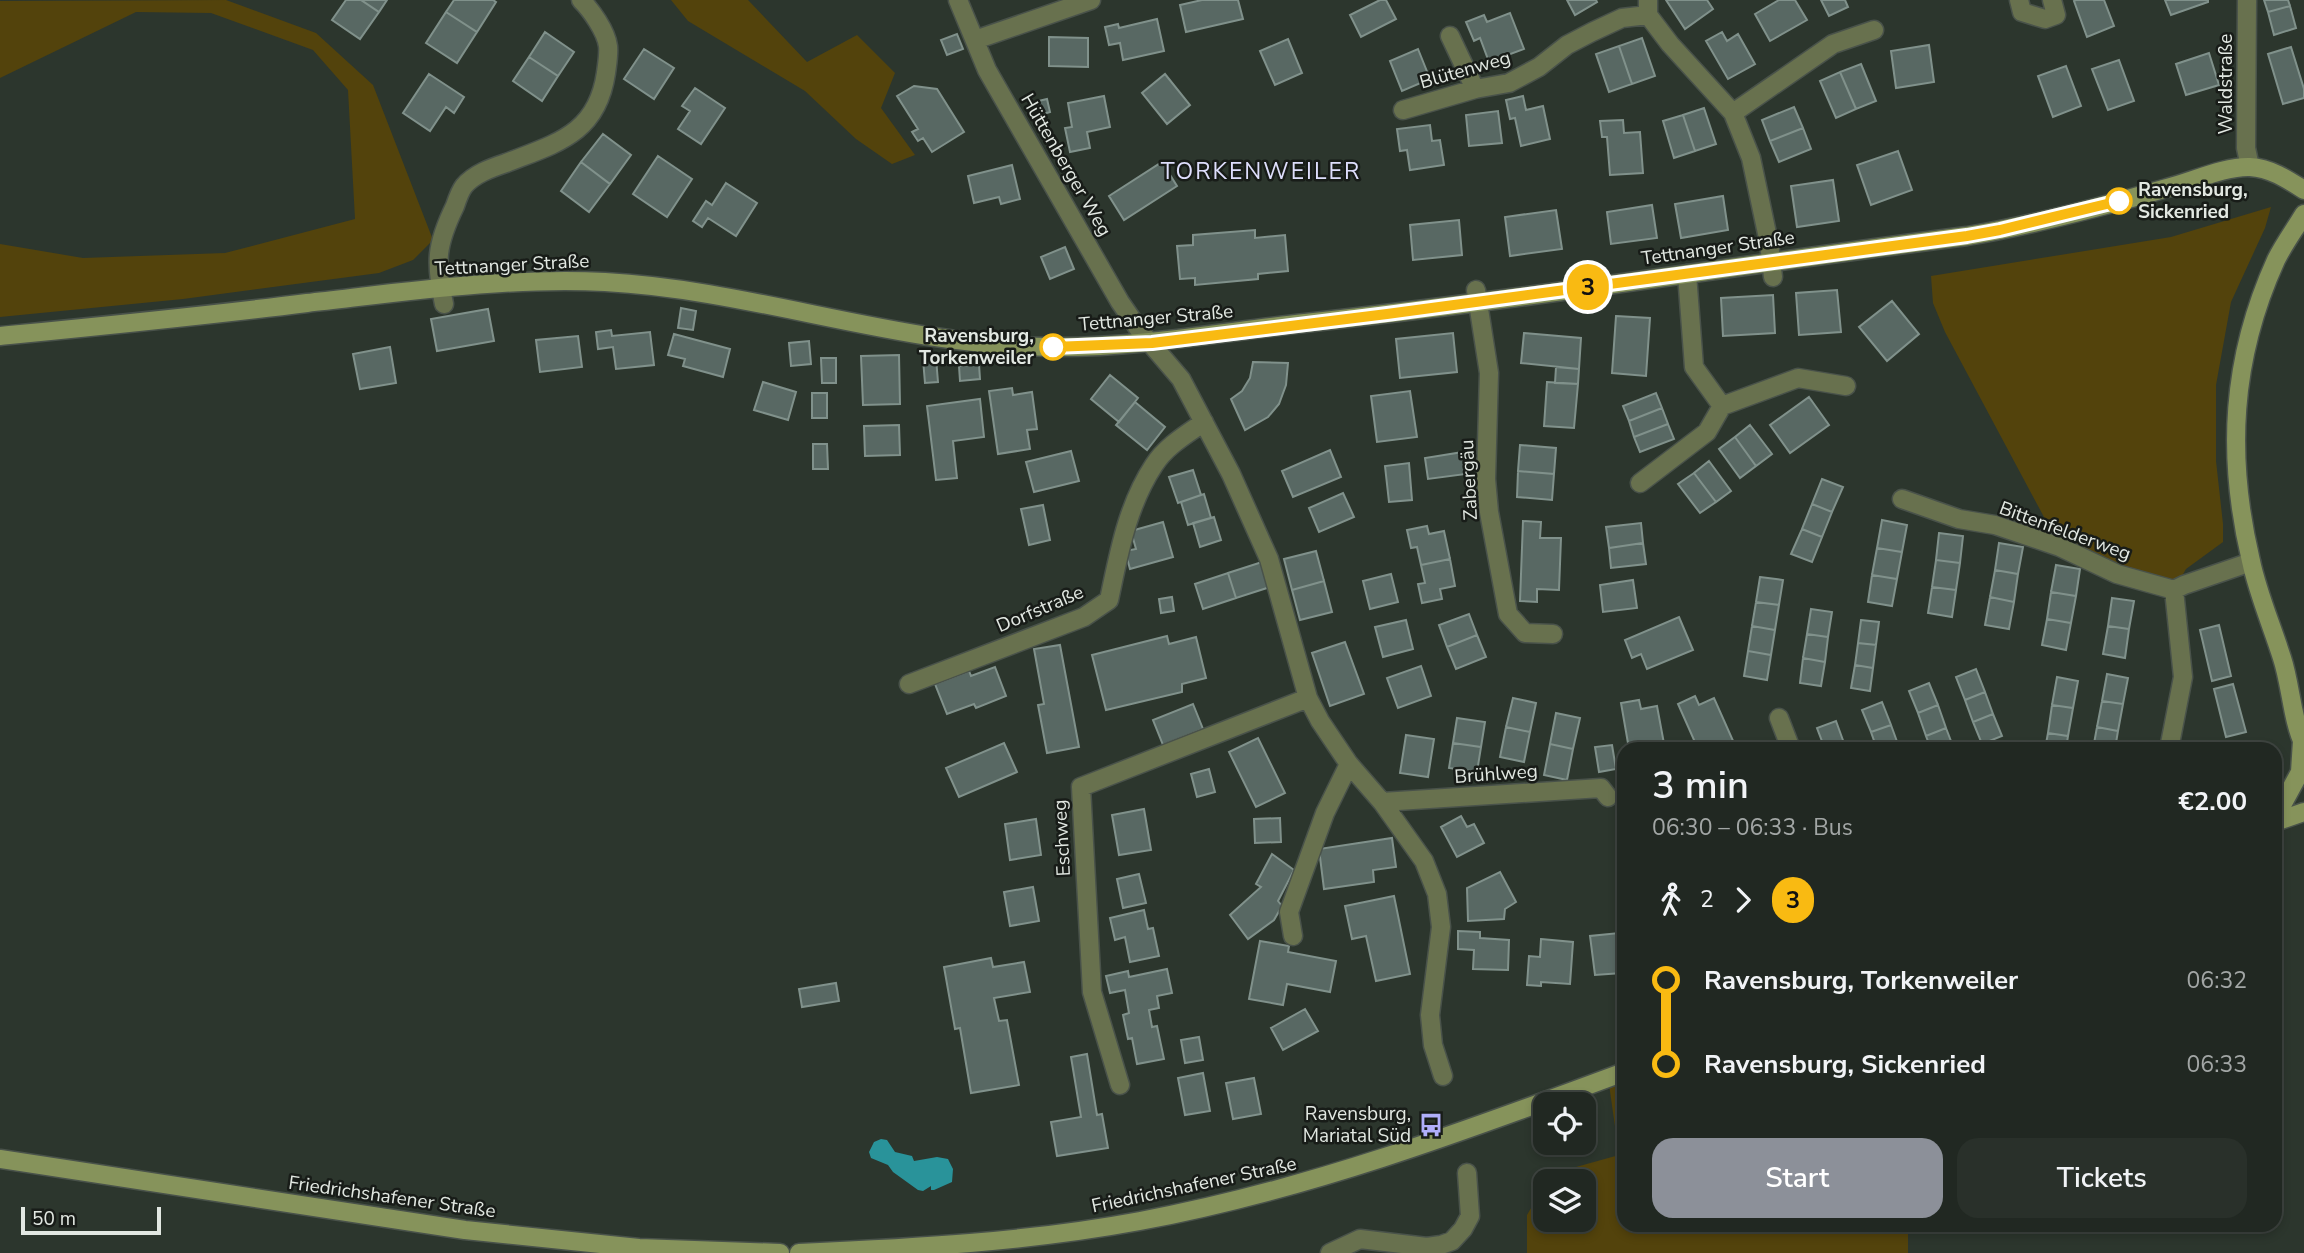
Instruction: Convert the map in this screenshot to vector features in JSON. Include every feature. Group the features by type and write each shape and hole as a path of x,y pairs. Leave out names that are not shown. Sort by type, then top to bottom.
{"street":[{"path":"442,296 438,252 446,225 464,187 485,170 556,144 583,126 599,103 606,73 608,45 592,12 581,0"},
{"name":"Hüttenberger Weg","path":"958,0 987,70 1113,290 1140,331 1152,343"},
{"path":"975,40 1091,0"},
{"path":"2019,0 2022,12 2045,19 2056,15 2052,0"},
{"name":"Waldstraße","path":"2247,0 2246,148 2250,167"},
{"name":"Blütenweg","path":"1404,110 1475,89 1509,83 1539,67 1567,45 1648,8 1670,44 1733,113 1751,158 1772,269"},
{"path":"1733,113 1833,44 1874,30"},
{"path":"1450,36 1475,89"},
{"name":"Tettnanger Straße","path":"0,336 442,296 552,281 674,288 837,320 994,344 1053,347 1152,343 1477,296 1687,274 1772,269 2000,230 2165,189 2227,170 2250,167 2278,173 2304,190"},
{"path":"2282,807 2300,772 2303,743 2285,668 2251,562 2238,485 2235,422 2242,360 2255,312 2273,268 2304,214"},
{"path":"1687,274 1693,367 1722,406"},
{"name":"Zabergäu","path":"1477,296 1489,373 1486,479 1507,614 1525,634 1553,634"},
{"path":"1152,343 1181,379 1231,474 1269,559 1308,698 1349,764 1382,802 1424,861 1437,894 1441,927 1430,1015 1433,1045 1443,1076"},
{"path":"1640,483 1707,432 1722,406 1798,378 1846,386"},
{"name":"Dorfstraße","path":"909,684 1084,617 1109,600 1128,515 1149,474 1155,463 1174,444 1204,422"},
{"name":"Bittenfelderweg","path":"1902,499 1959,519 1995,525 2060,547 2117,574 2174,590"},
{"path":"2170,742 2183,677 2174,590 2251,562"},
{"path":"2285,668 2304,683"},
{"name":"Eschweg","path":"1119,1086 1093,992 1081,787 1308,698"},
{"path":"1779,718 1788,742"},
{"path":"1293,936 1289,912 1325,813 1349,764"},
{"name":"Brühlweg","path":"1382,802 1601,788 1608,797"},
{"path":"2282,818 2304,812"},
{"name":"Friedrichshafener Straße","path":"799,1253 965,1245 1044,1236 1177,1214 1369,1164 1617,1075"},
{"name":"Friedrichshafener Straße","path":"5,1162 465,1230 639,1248 780,1253"},
{"path":"1330,1253 1360,1240 1427,1247 1452,1241 1470,1216 1467,1174"}],"shaded area":[{"path":"226,0 316,33 373,85 433,240 413,260 379,273 183,299 0,317 0,244 83,258 225,253 355,219 348,90 313,50 211,13 136,12 0,78 0,1"},
{"path":"671,0 748,0 807,62 857,35 895,73 881,108 915,155 892,164 856,139 805,91 688,21"},
{"path":"2271,207 2265,228 2231,302 2216,385 2216,461 2223,542 2186,569 2174,590 2060,547 1945,332 1933,303 1931,276 2171,237"},
{"path":"1617,1074 1617,1141 1608,1077"},
{"path":"1617,1156 1617,1232 1908,1232 1908,1253 1527,1253 1527,1215 1533,1205 1533,1232 1596,1232 1596,1169 1569,1169"}],"water":[{"path":"887,1140 895,1152 912,1156 914,1161 937,1157 948,1159 953,1169 952,1182 934,1190 931,1190 931,1186 923,1191 918,1190 893,1172 888,1165 871,1158 869,1152 874,1142"}],"building":[{"path":"346,0 361,0 379,12 360,39 332,20"},
{"path":"361,0 387,0 379,12"},
{"path":"454,0 496,2 477,32 446,12"},
{"path":"1202,0 1238,0 1243,19 1186,32 1180,5"},
{"path":"1380,0 1386,0 1396,19 1361,37 1350,15"},
{"path":"1567,0 1596,0 1597,2 1575,15"},
{"path":"1666,0 1707,0 1713,9 1685,29"},
{"path":"1779,0 1795,0 1807,20 1770,41 1755,14"},
{"path":"1821,0 1845,0 1848,7 1829,16"},
{"path":"2104,0 2114,26 2087,37 2074,1"},
{"path":"2165,0 2208,0 2208,2 2171,15"},
{"path":"2264,0 2288,0 2290,6 2268,12"},
{"path":"2290,6 2296,28 2274,35 2268,12"},
{"path":"446,12 477,32 457,63 426,43"},
{"path":"1510,13 1524,49 1489,62 1480,38 1474,41 1466,22 1484,15 1487,22"},
{"path":"1157,19 1164,51 1123,60 1120,43 1109,45 1105,27 1118,24 1119,28"},
{"path":"545,32 574,52 558,76 529,57"},
{"path":"1722,32 1727,41 1738,34 1755,64 1728,79 1706,41"},
{"path":"957,34 963,49 947,55 941,40"},
{"path":"1049,37 1088,38 1088,67 1049,66"},
{"path":"1642,38 1655,76 1632,84 1619,46"},
{"path":"1288,39 1302,73 1275,85 1260,51"},
{"path":"1929,45 1934,82 1896,88 1891,51"},
{"path":"1619,46 1632,84 1609,92 1596,54"},
{"path":"2291,47 2304,89 2304,98 2283,104 2268,54"},
{"path":"644,49 674,68 654,99 624,79"},
{"path":"1418,49 1430,79 1402,91 1390,61"},
{"path":"2209,53 2219,85 2186,95 2176,64"},
{"path":"529,57 558,76 542,101 513,81"},
{"path":"2119,60 2134,101 2108,110 2092,69"},
{"path":"1861,64 1876,101 1856,109 1840,72"},
{"path":"2066,66 2081,106 2053,117 2038,76"},
{"path":"1840,72 1856,109 1836,118 1820,81"},
{"path":"429,74 464,97 454,113 446,107 430,131 403,113"},
{"path":"1165,74 1190,105 1167,124 1142,93"},
{"path":"914,86 937,89 964,132 932,152 923,138 918,141 912,132 918,129 897,96"},
{"path":"695,88 725,108 701,144 678,129 690,111 682,106"},
{"path":"1104,96 1110,127 1087,132 1090,148 1070,152 1065,128 1072,127 1068,103"},
{"path":"1523,96 1526,110 1543,106 1550,139 1521,146 1515,118 1510,119 1506,100"},
{"path":"1047,99 1050,112 1033,117 1030,103"},
{"path":"1794,107 1803,128 1770,141 1762,120"},
{"path":"1704,108 1716,144 1695,151 1683,115"},
{"path":"1498,111 1502,143 1469,146 1466,115"},
{"path":"1683,115 1695,151 1674,158 1663,121"},
{"path":"1623,120 1624,133 1640,132 1643,173 1610,175 1607,137 1602,137 1600,121"},
{"path":"1430,125 1432,141 1440,140 1444,165 1410,170 1407,150 1400,151 1397,129"},
{"path":"1803,128 1811,149 1779,162 1770,141"},
{"path":"603,134 631,155 610,184 581,162"},
{"path":"1898,151 1912,190 1871,205 1857,165"},
{"path":"658,156 692,179 667,217 633,194"},
{"path":"581,162 610,184 589,212 561,191"},
{"path":"1162,162 1177,186 1124,220 1109,196"},
{"path":"1012,165 1020,199 1001,204 999,197 974,203 968,176"},
{"path":"1833,180 1839,221 1797,227 1791,186"},
{"path":"726,183 757,203 736,236 708,218 702,227 693,221 706,201 712,205"},
{"path":"1723,196 1728,230 1681,238 1675,204"},
{"path":"1652,205 1657,238 1611,244 1607,212"},
{"path":"1556,210 1562,249 1510,256 1505,217"},
{"path":"1459,220 1462,255 1413,260 1410,225"},
{"path":"1255,230 1255,238 1285,235 1288,271 1258,274 1258,279 1195,285 1195,278 1180,279 1177,246 1193,245 1193,235"},
{"path":"1065,247 1074,269 1050,279 1041,257"},
{"path":"1837,290 1841,332 1799,335 1796,293"},
{"path":"1773,295 1775,333 1723,336 1721,298"},
{"path":"1892,301 1919,334 1887,361 1859,327"},
{"path":"681,308 696,311 693,330 678,328"},
{"path":"488,309 494,341 437,351 431,319"},
{"path":"1616,316 1650,318 1646,376 1612,373"},
{"path":"611,330 612,336 650,332 654,365 616,369 613,347 598,349 596,332"},
{"path":"1453,333 1457,372 1400,378 1396,339"},
{"path":"1524,333 1581,338 1579,369 1521,363"},
{"path":"674,334 730,349 723,377 683,366 685,359 668,355"},
{"path":"578,336 582,367 540,372 536,340"},
{"path":"809,341 811,364 791,366 789,343"},
{"path":"390,347 396,383 360,389 353,354"},
{"path":"899,355 900,404 863,405 861,356"},
{"path":"821,358 836,358 836,383 822,383"},
{"path":"936,358 938,382 925,383 923,359"},
{"path":"1253,362 1288,363 1286,385 1279,404 1268,417 1245,430 1231,399 1242,391 1250,378"},
{"path":"979,364 980,379 960,381 959,366"},
{"path":"1556,367 1579,369 1578,384 1555,383"},
{"path":"1110,375 1138,398 1119,422 1091,399"},
{"path":"763,382 796,392 788,420 754,410"},
{"path":"1547,382 1578,384 1574,428 1544,426"},
{"path":"1012,388 1013,395 1032,392 1037,429 1027,430 1030,449 998,454 989,391"},
{"path":"1410,391 1417,437 1377,442 1371,396"},
{"path":"812,393 827,393 827,418 812,418"},
{"path":"1656,393 1662,408 1629,421 1623,406"},
{"path":"1809,397 1829,425 1790,453 1770,425"},
{"path":"980,399 984,437 953,441 957,478 936,480 927,406"},
{"path":"1135,402 1165,427 1147,450 1116,425"},
{"path":"1662,408 1668,424 1634,437 1629,421"},
{"path":"1668,424 1674,439 1640,452 1634,437"},
{"path":"899,425 900,455 865,456 864,426"},
{"path":"1750,425 1772,454 1756,466 1735,437"},
{"path":"1735,437 1756,466 1740,478 1719,449"},
{"path":"813,444 827,444 828,469 813,469"},
{"path":"1520,445 1556,448 1554,474 1518,471"},
{"path":"1330,450 1341,477 1293,497 1282,471"},
{"path":"1071,451 1079,481 1034,492 1026,462"},
{"path":"1463,452 1466,474 1428,479 1425,458"},
{"path":"1709,461 1731,491 1716,502 1694,473"},
{"path":"1409,463 1412,500 1389,502 1385,466"},
{"path":"1193,470 1201,495 1178,503 1169,477"},
{"path":"1518,471 1554,474 1552,500 1517,497"},
{"path":"1694,473 1716,502 1700,513 1678,484"},
{"path":"1822,479 1843,487 1832,512 1812,504"},
{"path":"1343,493 1354,517 1319,532 1309,508"},
{"path":"1204,494 1211,518 1188,525 1181,502"},
{"path":"1812,504 1832,512 1822,537 1802,529"},
{"path":"1043,505 1050,540 1029,545 1021,509"},
{"path":"1214,517 1221,540 1200,547 1193,523"},
{"path":"1882,520 1907,525 1902,552 1877,548"},
{"path":"1523,521 1541,522 1540,538 1561,538 1559,590 1537,589 1537,602 1520,601"},
{"path":"1163,522 1173,557 1130,569 1125,551 1136,549 1131,531"},
{"path":"1641,523 1643,543 1609,548 1606,527"},
{"path":"1427,526 1429,534 1444,531 1450,559 1421,565 1417,547 1411,548 1407,530"},
{"path":"1802,529 1822,537 1812,562 1791,554"},
{"path":"1939,533 1963,536 1960,563 1936,560"},
{"path":"1643,543 1646,564 1611,568 1609,548"},
{"path":"1999,543 2023,547 2018,574 1995,570"},
{"path":"1877,548 1902,552 1897,579 1872,575"},
{"path":"1316,551 1324,581 1292,590 1284,559"},
{"path":"1450,559 1455,586 1440,589 1442,599 1422,603 1418,584 1425,583 1421,565"},
{"path":"1936,560 1960,563 1956,590 1932,587"},
{"path":"1262,562 1270,587 1236,598 1228,573"},
{"path":"2056,565 2080,569 2076,596 2051,592"},
{"path":"1995,570 2018,574 2014,602 1990,597"},
{"path":"1228,573 1236,598 1203,609 1195,584"},
{"path":"1391,574 1398,602 1370,609 1363,581"},
{"path":"1872,575 1897,579 1892,606 1868,602"},
{"path":"1760,577 1783,580 1779,605 1756,602"},
{"path":"1633,580 1637,608 1603,612 1600,585"},
{"path":"1324,581 1332,612 1300,620 1292,590"},
{"path":"1932,587 1956,590 1952,617 1928,613"},
{"path":"2051,592 2076,596 2071,623 2047,619"},
{"path":"1172,597 1174,611 1161,613 1159,599"},
{"path":"1990,597 2014,602 2009,629 1985,625"},
{"path":"2112,598 2134,601 2129,629 2108,626"},
{"path":"1756,602 1779,605 1775,630 1752,626"},
{"path":"1811,609 1832,612 1828,637 1807,634"},
{"path":"1469,614 1477,635 1447,647 1439,625"},
{"path":"1679,617 1693,650 1647,669 1641,654 1632,658 1625,640"},
{"path":"2047,619 2071,623 2066,650 2042,645"},
{"path":"1406,620 1413,649 1383,657 1375,627"},
{"path":"1861,620 1879,622 1876,645 1858,643"},
{"path":"2219,625 2231,676 2212,681 2200,630"},
{"path":"1752,626 1775,630 1771,655 1748,651"},
{"path":"2108,626 2129,629 2125,658 2103,654"},
{"path":"1807,634 1828,637 1825,662 1803,658"},
{"path":"1477,635 1486,657 1456,669 1447,647"},
{"path":"1167,636 1169,644 1196,637 1206,678 1182,684 1182,692 1106,710 1092,655"},
{"path":"1345,642 1364,694 1330,706 1312,653"},
{"path":"1858,643 1876,645 1873,668 1855,665"},
{"path":"1060,645 1079,747 1047,753 1038,705 1044,704 1034,649"},
{"path":"1748,651 1771,655 1767,680 1744,676"},
{"path":"1803,658 1825,662 1821,686 1800,683"},
{"path":"1855,665 1873,668 1870,691 1851,688"},
{"path":"1421,666 1431,696 1398,708 1387,678"},
{"path":"995,667 1006,696 976,708 974,704 947,714 935,684 969,671 971,676"},
{"path":"1976,669 1985,692 1965,700 1956,677"},
{"path":"2107,674 2128,678 2123,704 2102,701"},
{"path":"2057,677 2078,681 2073,708 2052,705"},
{"path":"1929,683 1938,705 1918,713 1909,691"},
{"path":"2233,684 2246,732 2226,737 2214,689"},
{"path":"1985,692 1993,714 1973,722 1965,700"},
{"path":"1695,696 1699,705 1714,698 1734,742 1695,742 1678,704"},
{"path":"1513,698 1536,703 1530,732 1506,727"},
{"path":"1639,700 1641,709 1657,706 1664,742 1628,742 1621,703"},
{"path":"2102,701 2123,704 2118,731 2097,727"},
{"path":"1882,702 1891,725 1871,732 1862,710"},
{"path":"1193,704 1203,729 1163,745 1153,720"},
{"path":"1938,705 1946,728 1926,736 1918,713"},
{"path":"2052,705 2073,708 2068,736 2048,733"},
{"path":"1556,713 1580,718 1573,749 1550,744"},
{"path":"1993,714 2002,736 1981,742 1973,722"},
{"path":"1457,718 1485,722 1481,747 1453,743"},
{"path":"1836,721 1844,742 1822,742 1817,728"},
{"path":"1891,725 1897,742 1875,742 1871,732"},
{"path":"1506,727 1530,732 1524,762 1500,757"},
{"path":"2097,727 2118,731 2116,742 2094,742"},
{"path":"1946,728 1951,742 1928,742 1926,736"},
{"path":"2048,733 2068,736 2067,742 2046,742"},
{"path":"1406,735 1434,739 1428,777 1400,773"},
{"path":"1258,738 1285,793 1256,807 1229,752"},
{"path":"1004,743 1017,772 959,797 946,768"},
{"path":"1453,743 1481,747 1477,772 1449,768"},
{"path":"1550,744 1573,749 1567,780 1544,775"},
{"path":"1612,745 1616,769 1599,772 1595,747"},
{"path":"1209,769 1215,792 1197,797 1191,774"},
{"path":"1144,809 1151,850 1119,855 1112,815"},
{"path":"1461,816 1467,827 1474,824 1484,843 1457,857 1441,827"},
{"path":"1280,818 1281,842 1255,843 1254,819"},
{"path":"1036,819 1041,855 1010,860 1005,824"},
{"path":"1392,838 1396,867 1373,870 1374,882 1324,889 1319,849"},
{"path":"1272,854 1294,870 1278,901 1282,906 1274,920 1248,939 1230,915 1261,887 1256,884"},
{"path":"1500,872 1516,902 1505,909 1504,919 1468,921 1467,888"},
{"path":"1139,874 1146,903 1123,908 1117,879"},
{"path":"1033,887 1039,921 1010,926 1004,892"},
{"path":"1394,896 1410,974 1376,981 1366,936 1352,939 1345,906"},
{"path":"1144,910 1148,929 1153,928 1159,956 1130,962 1125,937 1115,940 1110,918"},
{"path":"1458,931 1480,932 1480,938 1509,940 1508,970 1473,969 1474,950 1458,949"},
{"path":"1617,933 1617,973 1595,975 1590,936"},
{"path":"1541,939 1573,942 1570,984 1541,982 1541,986 1527,985 1529,956 1540,957"},
{"path":"1260,941 1289,946 1288,952 1336,961 1330,992 1287,984 1283,1005 1249,999"},
{"path":"991,958 993,967 1024,962 1030,992 994,998 999,1021 1007,1020 1019,1085 971,1093 960,1028 955,1029 944,967"},
{"path":"1167,969 1172,993 1157,996 1159,1008 1149,1010 1152,1027 1157,1026 1164,1059 1137,1064 1132,1038 1128,1039 1123,1015 1129,1013 1125,990 1110,993 1106,976 1128,971 1129,977"},
{"path":"836,983 839,1001 802,1007 799,989"},
{"path":"1305,1009 1318,1031 1283,1050 1271,1028"},
{"path":"1199,1037 1203,1060 1185,1063 1181,1040"},
{"path":"1087,1054 1097,1115 1102,1114 1108,1148 1057,1156 1051,1122 1081,1117 1071,1057"},
{"path":"1203,1073 1210,1111 1185,1115 1178,1078"},
{"path":"1254,1078 1261,1114 1233,1119 1226,1083"}],"bus line":[{"name":"3","path":"1053,347 1152,343 1478,303 1967,236 2119,201"}],"place":[{"name":"Ravensburg, Sickenried","path":"2119,201"},
{"name":"Ravensburg, Torkenweiler","path":"1053,347"},
{"name":"Ravensburg, Mariatal Süd","path":"1431,1125"}],"district":[{"name":"TORKENWEILER","path":"1261,171"}]}
